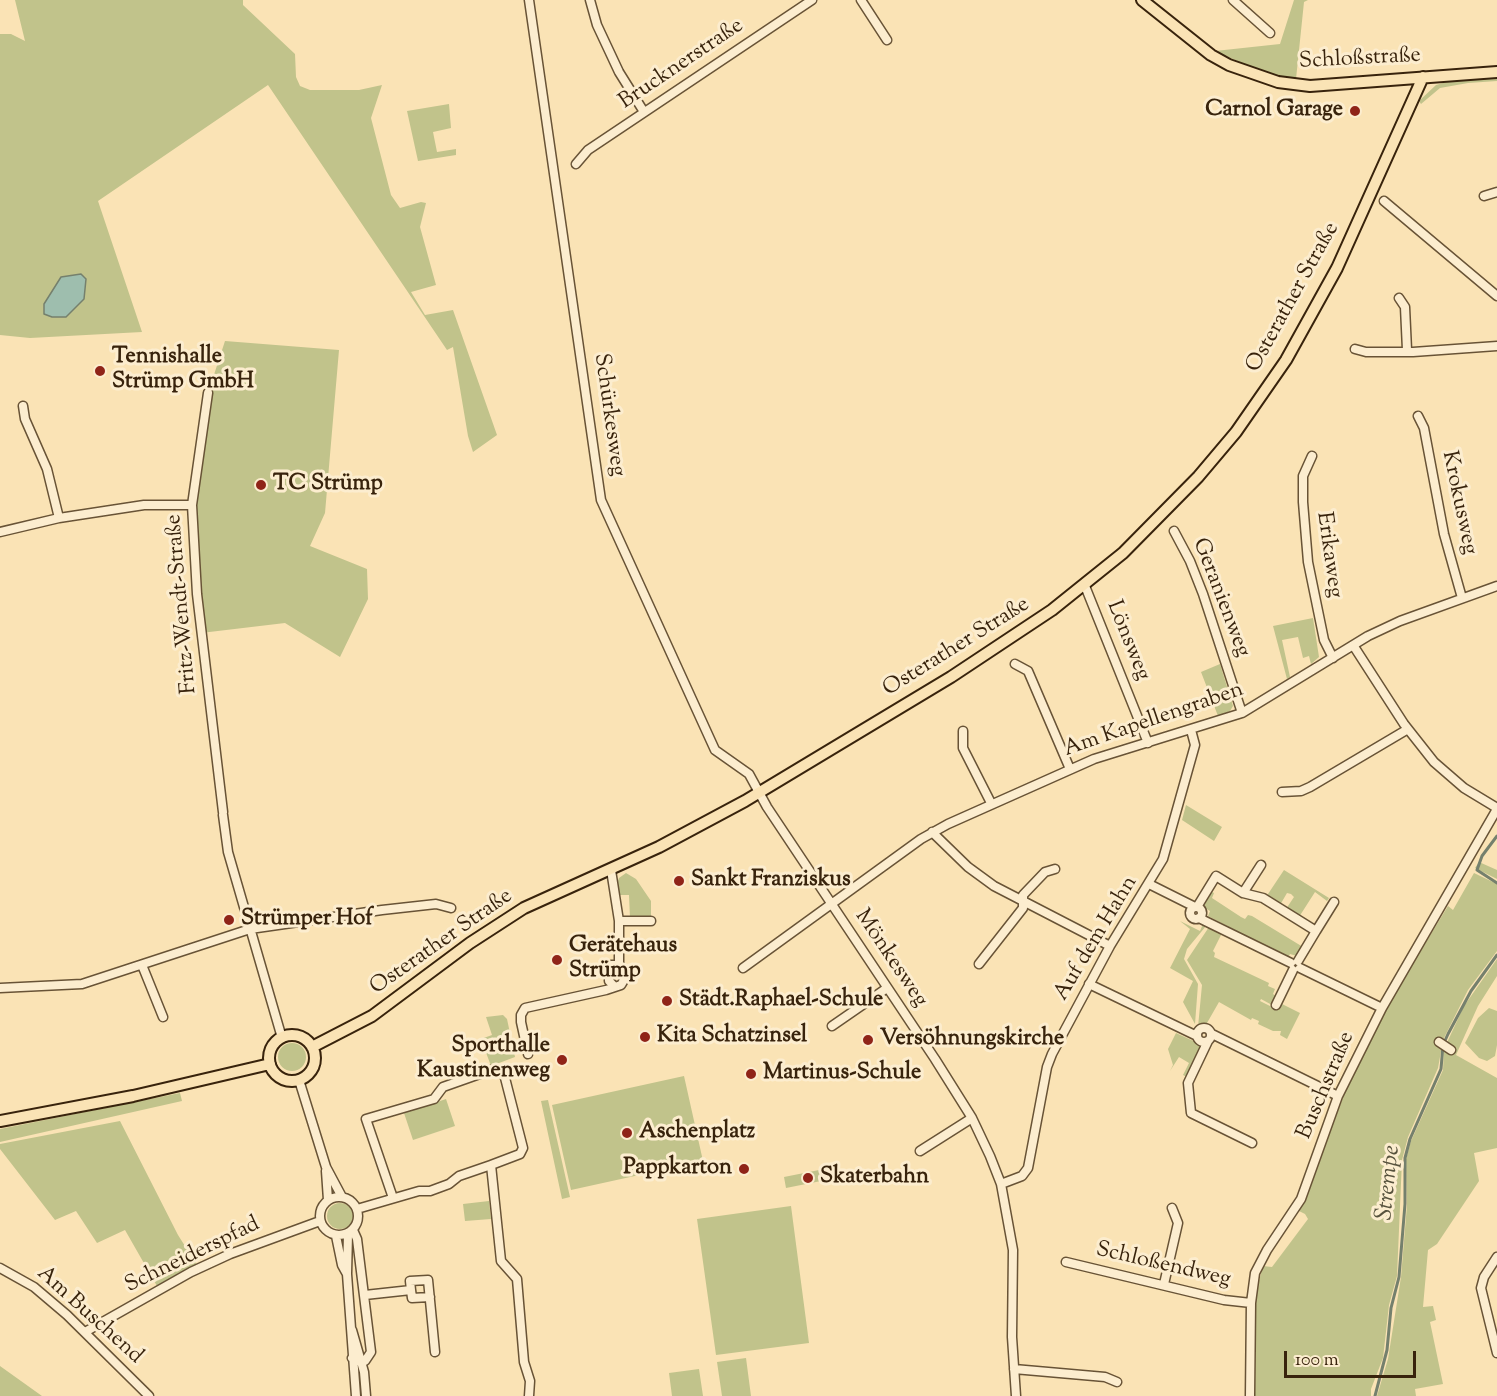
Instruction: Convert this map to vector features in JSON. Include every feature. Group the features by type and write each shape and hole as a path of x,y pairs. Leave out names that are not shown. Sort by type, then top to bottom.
{"main road":[{"name":"Schloßstraße","path":"1142,0 1211,55 1262,78 1310,86 1497,72"},
{"name":"Osterather Straße","path":"312,1047 372,1016 497,924 534,902 659,848 760,792 1021,633 1085,586 1161,517 1198,477 1267,389 1302,333 1337,268 1423,77"},
{"path":"296,1035 312,1047 315,1055 312,1069 299,1080 292,1081 278,1076 270,1064 271,1049 282,1038 296,1035"},
{"path":"0,1121 133,1096 270,1064"}],"street":[{"name":"Schürkesweg","path":"529,0 601,500 715,750 749,774 760,792"},
{"path":"590,0 597,26 619,72 644,112"},
{"name":"Brucknerstraße","path":"576,164 588,150 812,0"},
{"path":"861,0 886,40"},
{"path":"1233,0 1270,33"},
{"path":"1484,196 1497,192"},
{"path":"1384,201 1497,296"},
{"path":"1399,298 1405,307 1407,350"},
{"path":"1355,349 1366,352 1497,346"},
{"name":"Fritz-Wendt-Straße","path":"208,393 192,505 197,594 228,852 282,1038"},
{"path":"23,406 25,419 46,469 59,518"},
{"name":"Krokusweg","path":"1418,416 1424,429 1444,534 1462,598"},
{"name":"Erikaweg","path":"1312,456 1303,476 1308,562 1324,640 1333,658"},
{"path":"0,532 59,518 144,505 192,505"},
{"name":"Geranienweg","path":"1174,531 1190,561 1203,594 1242,713"},
{"name":"Lönsweg","path":"1085,586 1148,744"},
{"name":"Am Kapellengraben","path":"743,968 932,832 991,803 1094,759 1242,713 1353,645 1400,621 1497,586"},
{"path":"1353,645 1408,729 1434,762 1464,788 1497,808"},
{"path":"1015,664 1028,671 1070,769"},
{"path":"1282,792 1301,791 1310,787 1408,729"},
{"path":"963,730 963,748 991,803"},
{"name":"Auf dem Hahn","path":"1001,1184 1022,1176 1028,1168 1047,1067 1110,946 1163,859 1195,745 1191,730"},
{"name":"Mönkesweg","path":"760,792 767,807 972,1118 1001,1184 1013,1250 1016,1396"},
{"name":"Buschstraße","path":"1251,1396 1251,1303 1255,1274 1267,1250 1301,1199 1338,1096 1382,1008 1497,808"},
{"path":"932,832 969,867 994,886 1110,946"},
{"path":"1243,893 1261,865"},
{"path":"979,964 1023,908 1023,895 1045,872 1055,869"},
{"path":"528,1054 521,1022 525,1008 606,990 614,986 609,981 609,969 611,965 619,965 619,921 611,870"},
{"path":"1196,907 1215,876 1243,893 1263,898 1316,931"},
{"path":"1149,884 1202,910 1199,918 1382,1008"},
{"path":"1276,1005 1295,966 1334,902"},
{"name":"Osterather Straße","path":"0,988 66,987 142,965 250,929 404,907 436,904 451,908"},
{"path":"619,921 651,921"},
{"path":"142,965 163,1017"},
{"path":"1089,984 1197,1036 1198,1031 1203,1028 1209,1029 1210,1038 1188,1083 1191,1113 1252,1143"},
{"path":"832,1026 887,988"},
{"path":"1210,1038 1338,1096"},
{"path":"1439,1042 1451,1050"},
{"path":"357,1209 393,1198 430,1191 449,1184 459,1176 520,1154 523,1145 504,1074 491,1070 443,1086 434,1099 366,1119 393,1198"},
{"path":"299,1080 326,1167 342,1197"},
{"path":"920,1150 972,1118"},
{"path":"492,1165 501,1261 517,1279 525,1362 530,1381 529,1396"},
{"path":"326,1167 328,1200"},
{"path":"351,1232 336,1236 326,1231 320,1221 321,1209 328,1200 342,1197 351,1201 357,1209 358,1220 351,1232 347,1274 356,1396"},
{"path":"1164,1284 1178,1223 1172,1208"},
{"name":"Schneiderspfad","path":"85,1332 201,1268 298,1227 320,1221"},
{"path":"351,1232 365,1295 371,1352 368,1359 361,1362 352,1358"},
{"path":"336,1236 342,1265 347,1274"},
{"path":"1497,1257 1484,1278 1481,1288 1497,1353"},
{"name":"Schloßendweg","path":"1066,1262 1224,1300 1251,1303"},
{"name":"Am Buschend","path":"0,1268 34,1287 85,1332 149,1396"},
{"path":"430,1296 412,1298 410,1281 428,1280 430,1296 435,1352"},
{"path":"365,1295 411,1290"},
{"path":"352,1329 361,1362 366,1396"},
{"path":"1014,1369 1105,1377 1118,1382"}],"green space":[{"path":"15,0 243,0 243,5 295,54 296,77 300,86 310,90 359,90 382,85 371,118 391,195 400,208 421,202 426,203 420,227 436,285 411,292 425,315 453,310 497,435 473,452 468,436 453,347 447,350 268,85 98,201 142,332 30,338 0,335 0,34 11,34 25,41"},
{"path":"1294,0 1308,0 1304,2 1296,79 1264,73 1215,51 1280,44"},
{"path":"1497,78 1497,81 1440,88 1421,104 1419,101 1436,85 1450,81"},
{"path":"449,104 451,128 433,132 437,152 456,149 456,155 418,161 407,111"},
{"name":"TC Strümp","path":"225,341 339,350 325,513 310,546 367,569 368,599 340,657 285,623 201,633 192,505 208,393"},
{"path":"1313,618 1319,657 1311,664 1309,656 1303,658 1298,637 1282,640 1290,677 1287,679 1273,626"},
{"path":"1220,664 1233,706 1230,711 1218,716 1201,672"},
{"path":"1186,805 1222,827 1214,841 1182,820"},
{"path":"1479,862 1497,870 1497,879 1475,868"},
{"path":"1284,870 1329,898 1327,901 1315,892 1299,917 1286,909 1294,897 1291,894 1287,893 1280,905 1266,897"},
{"path":"626,873 636,879 651,901 651,919 630,918 629,895 619,895 616,886 619,878"},
{"path":"1474,873 1497,884 1497,951 1468,990 1443,1040 1438,1068 1408,1137 1402,1160 1397,1276 1389,1305 1383,1358 1371,1389 1371,1396 1255,1396 1256,1292 1263,1266 1272,1267 1308,1219 1299,1211 1353,1072 1395,993 1448,906 1453,910"},
{"path":"1212,892 1214,893 1212,898 1241,917 1245,919 1248,915 1252,916 1303,947 1297,956 1290,954 1288,958 1208,916 1210,911 1203,907"},
{"path":"1180,921 1200,931 1203,924 1206,926 1187,949 1184,959 1198,984 1195,1024 1183,1002 1193,981 1170,968 1190,929"},
{"path":"1209,927 1222,933 1213,951 1214,957 1269,983 1268,986 1275,989 1273,994 1276,996 1272,1005 1261,999 1260,1001 1274,1008 1280,1008 1282,1004 1300,1013 1287,1039 1280,1035 1281,1031 1273,1031 1258,1024 1259,1021 1252,1018 1251,1020 1219,1002 1207,1023 1198,1027 1202,985 1187,960"},
{"path":"1497,959 1497,976 1478,1006 1456,1055 1497,1078 1497,1148 1474,1153 1479,1181 1437,1244 1428,1250 1423,1307 1433,1306 1436,1320 1430,1322 1443,1384 1415,1389 1416,1396 1377,1396 1388,1359 1401,1277 1407,1205 1406,1159 1411,1141 1443,1070 1444,1049 1464,1006"},
{"path":"1489,1008 1497,1011 1497,1045 1495,1056 1487,1061 1479,1058 1465,1043 1478,1018"},
{"path":"503,1015 507,1019 515,1057 491,1066 481,1039 492,1035 486,1017"},
{"path":"1176,1033 1202,1045 1202,1050 1199,1049 1187,1077 1183,1075 1189,1063 1179,1057 1170,1071 1173,1065 1168,1049"},
{"path":"292,1043 302,1047 306,1057 302,1067 292,1071 282,1067 278,1057 282,1047"},
{"name":"Aschenplatz","path":"684,1076 703,1161 571,1190 552,1105"},
{"path":"180,1093 182,1101 0,1142 0,1129"},
{"path":"446,1099 455,1126 413,1140 404,1113"},
{"path":"548,1100 570,1197 562,1199 541,1101"},
{"path":"120,1121 178,1235 197,1265 157,1286 125,1230 97,1243 76,1211 55,1220 0,1149 0,1144"},
{"name":"Skaterbahn","path":"829,1168 831,1179 786,1188 784,1177"},
{"path":"489,1201 491,1219 465,1221 463,1204"},
{"path":"340,1203 349,1207 353,1216 349,1225 340,1229 331,1225 327,1216 331,1207"},
{"path":"791,1206 809,1343 716,1355 697,1219"},
{"path":"746,1358 751,1396 722,1396 717,1362"},
{"path":"0,1366 42,1396 0,1396"},
{"path":"699,1369 703,1396 672,1396 669,1373"}],"shaded area":[{"path":"81,274 86,279 84,299 66,317 52,317 44,314 44,304 61,277"}],"waterway":[{"name":"Strempe","path":"1497,836 1482,856 1477,870 1497,883"},
{"name":"Strempe","path":"1375,1396 1387,1350 1391,1308 1399,1277 1405,1204 1405,1158 1410,1139 1441,1069 1443,1045 1448,1034 1471,991 1497,955"}],"place":[{"name":"Carnol Garage","path":"1355,111"},
{"name":"Tennishalle Strümp GmbH","path":"100,371"},
{"name":"TC Strümp","path":"261,485"},
{"name":"Sankt Franziskus","path":"679,881"},
{"name":"Strümper Hof","path":"229,920"},
{"name":"Gerätehaus Strümp","path":"557,960"},
{"name":"Städt.Raphael-Schule","path":"667,1001"},
{"name":"Kita Schatzinsel","path":"645,1037"},
{"name":"Versöhnungskirche","path":"868,1040"},
{"name":"Sporthalle Kaustinenweg","path":"562,1060"},
{"name":"Martinus-Schule","path":"751,1074"},
{"name":"Aschenplatz","path":"627,1133"},
{"name":"Pappkarton","path":"744,1169"},
{"name":"Skaterbahn","path":"808,1178"}]}
